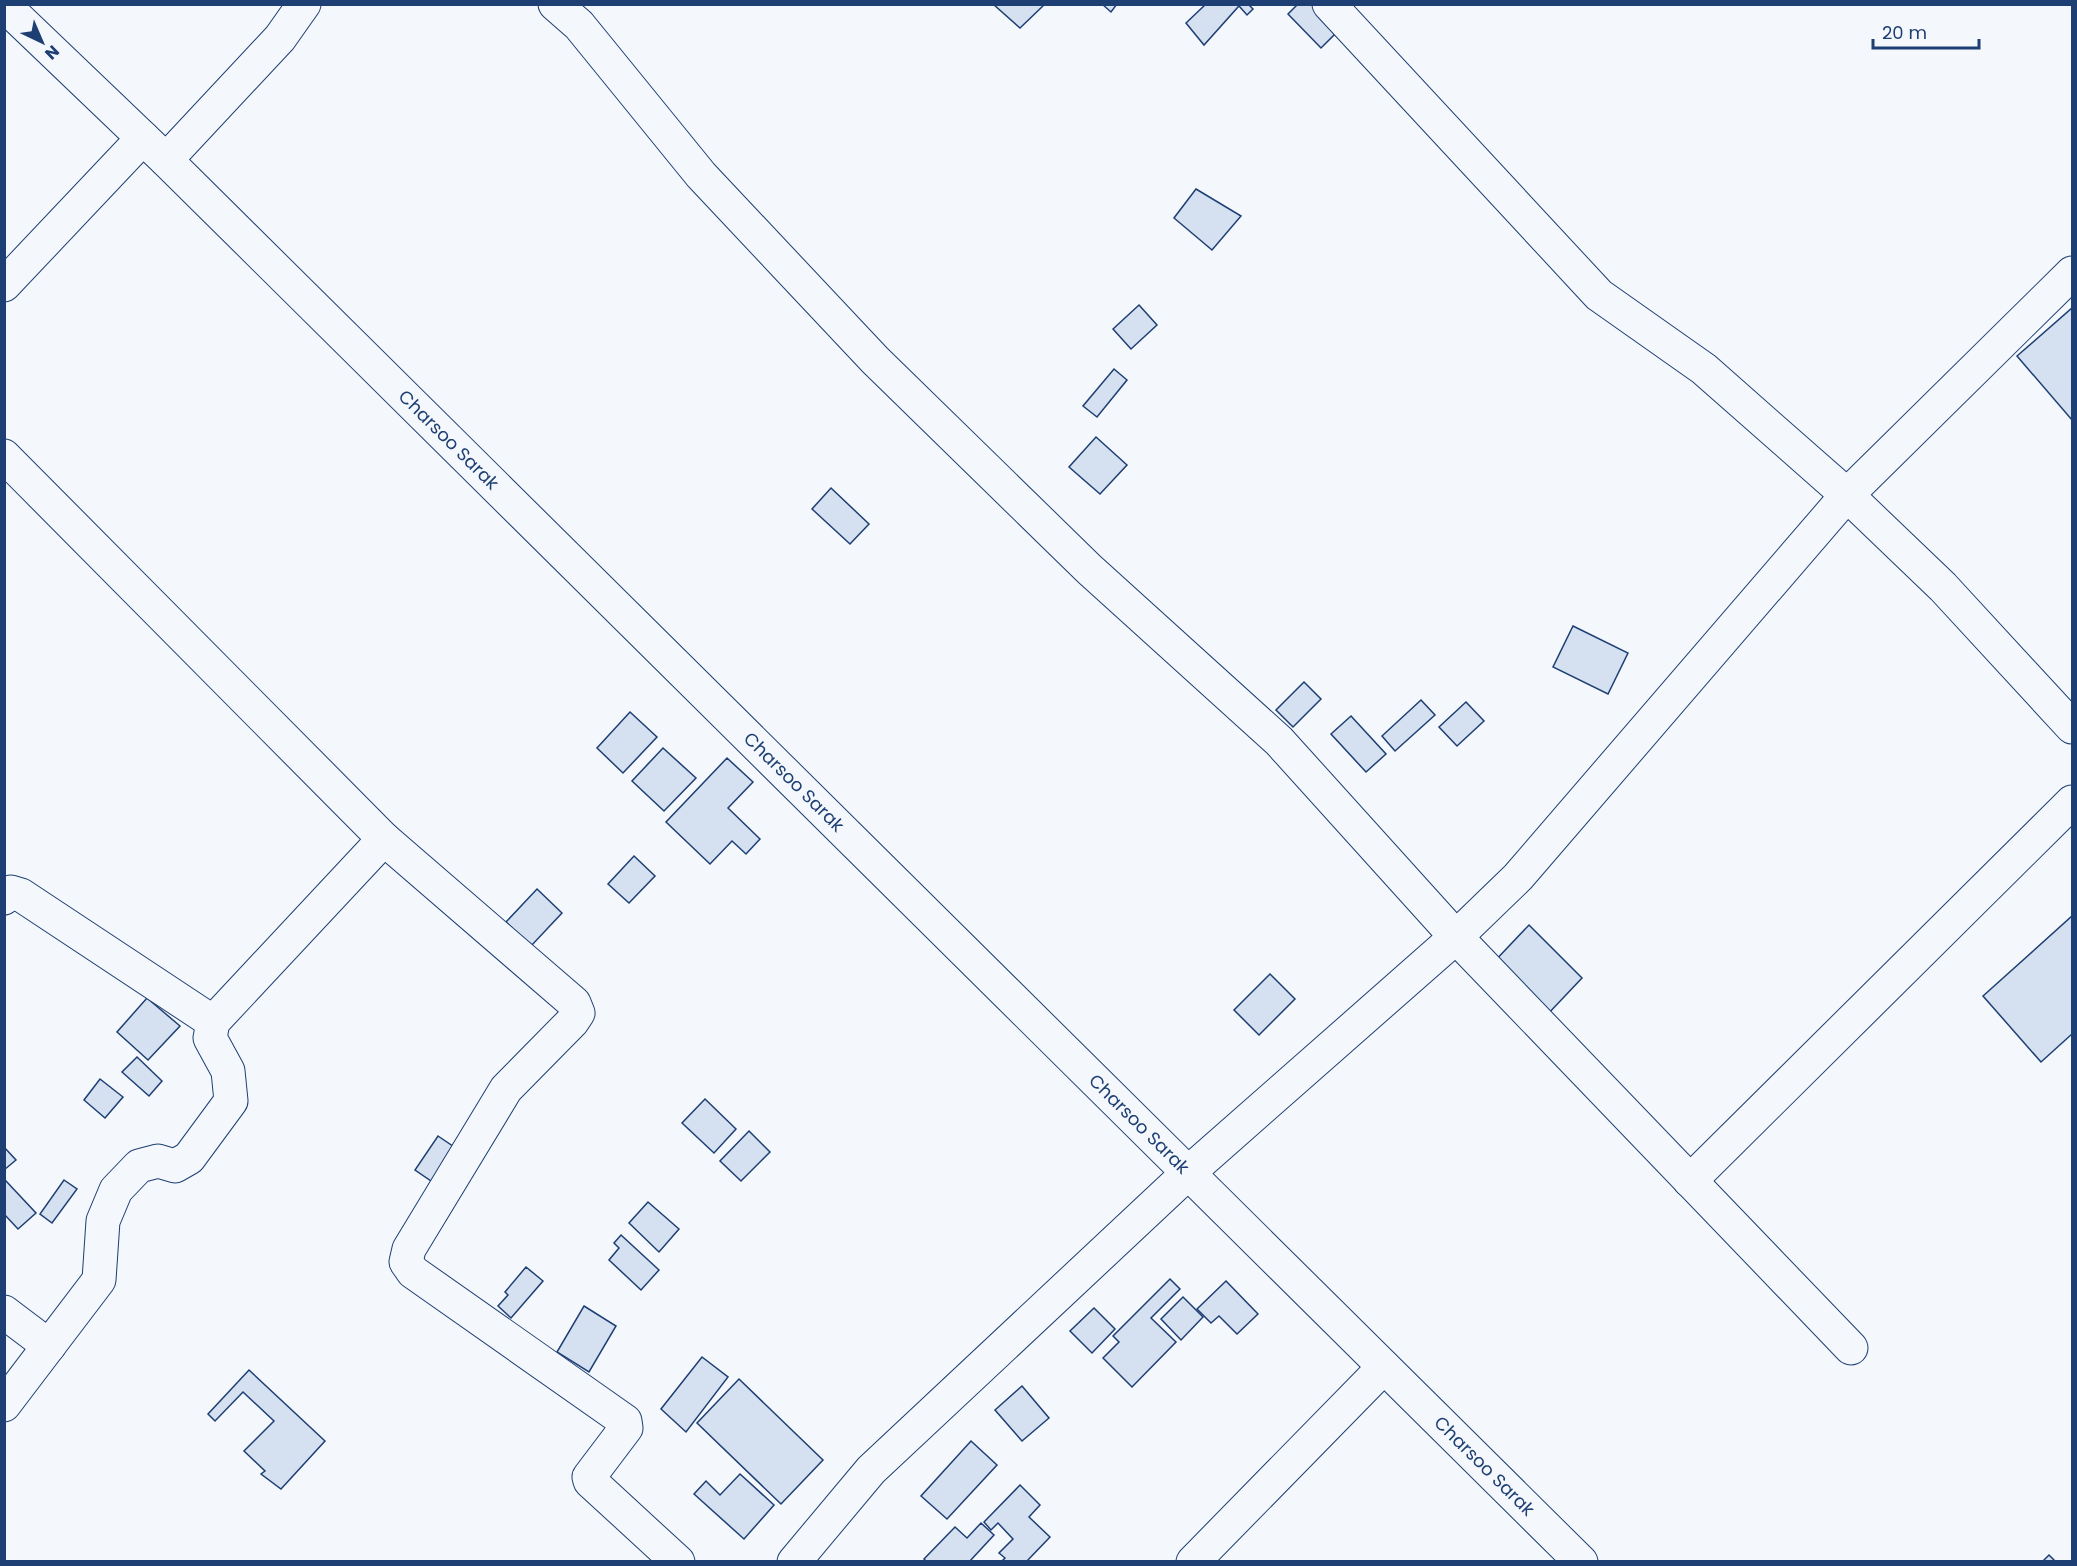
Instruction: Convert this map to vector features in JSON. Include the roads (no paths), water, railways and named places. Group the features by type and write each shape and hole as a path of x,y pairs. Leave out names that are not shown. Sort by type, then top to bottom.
{"street":[{"path":"4,285 280,38 304,4"},
{"path":"555,4 579,25 701,175 875,360 1089,570 1279,741 1456,937 1851,1348"},
{"path":"1329,4 1599,295 1704,369 1847,495 1943,587 2073,727"},
{"name":"Charsoo Sarak","path":"4,5 155,149 1581,1562"},
{"path":"795,1562 871,1470 1188,1173 1456,937 1518,877 1847,495 2073,273"},
{"path":"9,470 384,839 574,1003 578,1012 572,1022 506,1089 409,1250 405,1262 413,1272 625,1421 626,1428 590,1477 590,1481 678,1562"},
{"path":"1690,1181 2073,802"},
{"path":"4,1406 99,1280 103,1221 116,1190 139,1166 158,1161 176,1166 189,1158 231,1101 228,1071 210,1038 213,1022 384,839"},
{"path":"4,898 11,892 21,895 213,1022"},
{"path":"4,1312 49,1346"},
{"path":"1193,1562 1384,1366"}]}
